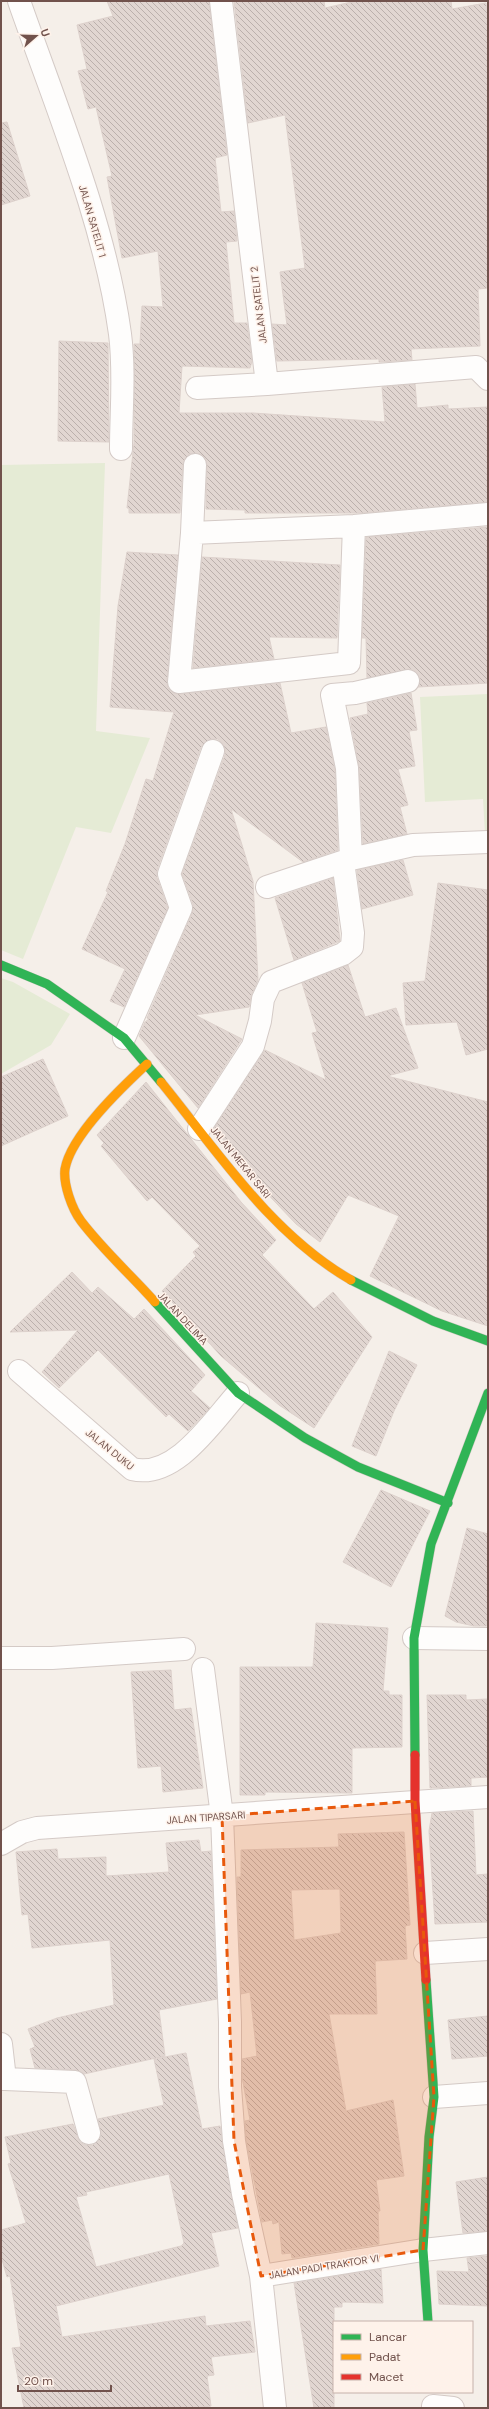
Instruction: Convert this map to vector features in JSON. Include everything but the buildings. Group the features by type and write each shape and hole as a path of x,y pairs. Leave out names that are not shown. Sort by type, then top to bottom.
{"street":[{"name":"JALAN SATELIT 1","path":"19,1 95,218 111,284 120,335 122,381 120,449"},
{"name":"JALAN SATELIT 2","path":"221,1 267,384"},
{"path":"197,388 267,384 476,367 488,379"},
{"path":"195,465 192,533 179,682 349,663 354,526"},
{"path":"192,533 354,526 488,514"},
{"path":"199,1129 253,1046 260,1021 263,999 271,982 343,954 352,947 353,933 347,860 347,768 332,695 355,693 408,681"},
{"path":"124,1038 181,908 169,874 213,751"},
{"path":"267,887 347,860 413,845 488,842"},
{"name":"JALAN MEKAR SARI","path":"1,965 47,984 124,1038 147,1064 251,1194 287,1233 334,1270 384,1298 433,1321 488,1341"},
{"name":"JALAN DELIMA","path":"147,1064 117,1094 70,1151 65,1169 67,1186 80,1220 238,1393 305,1438 358,1467 448,1503"},
{"name":"JALAN DUKU","path":"19,1371 132,1469 144,1472 158,1469 187,1450 238,1393"},
{"path":"428,2321 423,2250 429,2137 434,2097 415,1801 414,1638 431,1544 448,1503 488,1393"},
{"path":"414,1638 488,1639"},
{"path":"1,1658 52,1658 184,1649"},
{"path":"203,1669 222,1816 230,2014 230,2087 234,2141 261,2276"},
{"name":"JALAN TIPARSARI","path":"1,1844 22,1832 37,1828 488,1797"},
{"path":"425,1954 488,1949"},
{"path":"1,2044 3,2079 75,2082 89,2133"},
{"path":"434,2097 488,2093"},
{"name":"JALAN PADI TRAKTOR VI","path":"272,2407 261,2276 423,2250 488,2243"}],"highlighted area":[{"path":"415,1801 434,2097 423,2250 261,2276 234,2141 222,1816"}],"green space":[{"path":"105,463 96,731 150,738 111,833 76,827 23,959 1,950 1,465"},
{"path":"488,694 488,834 485,834 483,799 425,802 420,697"},
{"path":"1,978 13,982 70,1014 51,1045 1,1074"}],"traffic: fast":[{"path":"1,965 47,984 124,1038 161,1082"},
{"path":"351,1280 433,1321 488,1341"},
{"path":"155,1302 238,1393 305,1438 358,1467 448,1503"},
{"path":"415,1755 414,1638 431,1544 488,1393"},
{"path":"426,1980 434,2097 429,2137 423,2250 428,2321"}],"traffic: slow":[{"path":"147,1064 124,1085 99,1112 77,1141 69,1156 65,1169 65,1182 74,1210 81,1221 98,1242 155,1302"},
{"path":"161,1082 247,1190 271,1216 296,1240 322,1261 351,1280"}],"traffic: jam":[{"path":"415,1755 415,1801 426,1980"}]}
